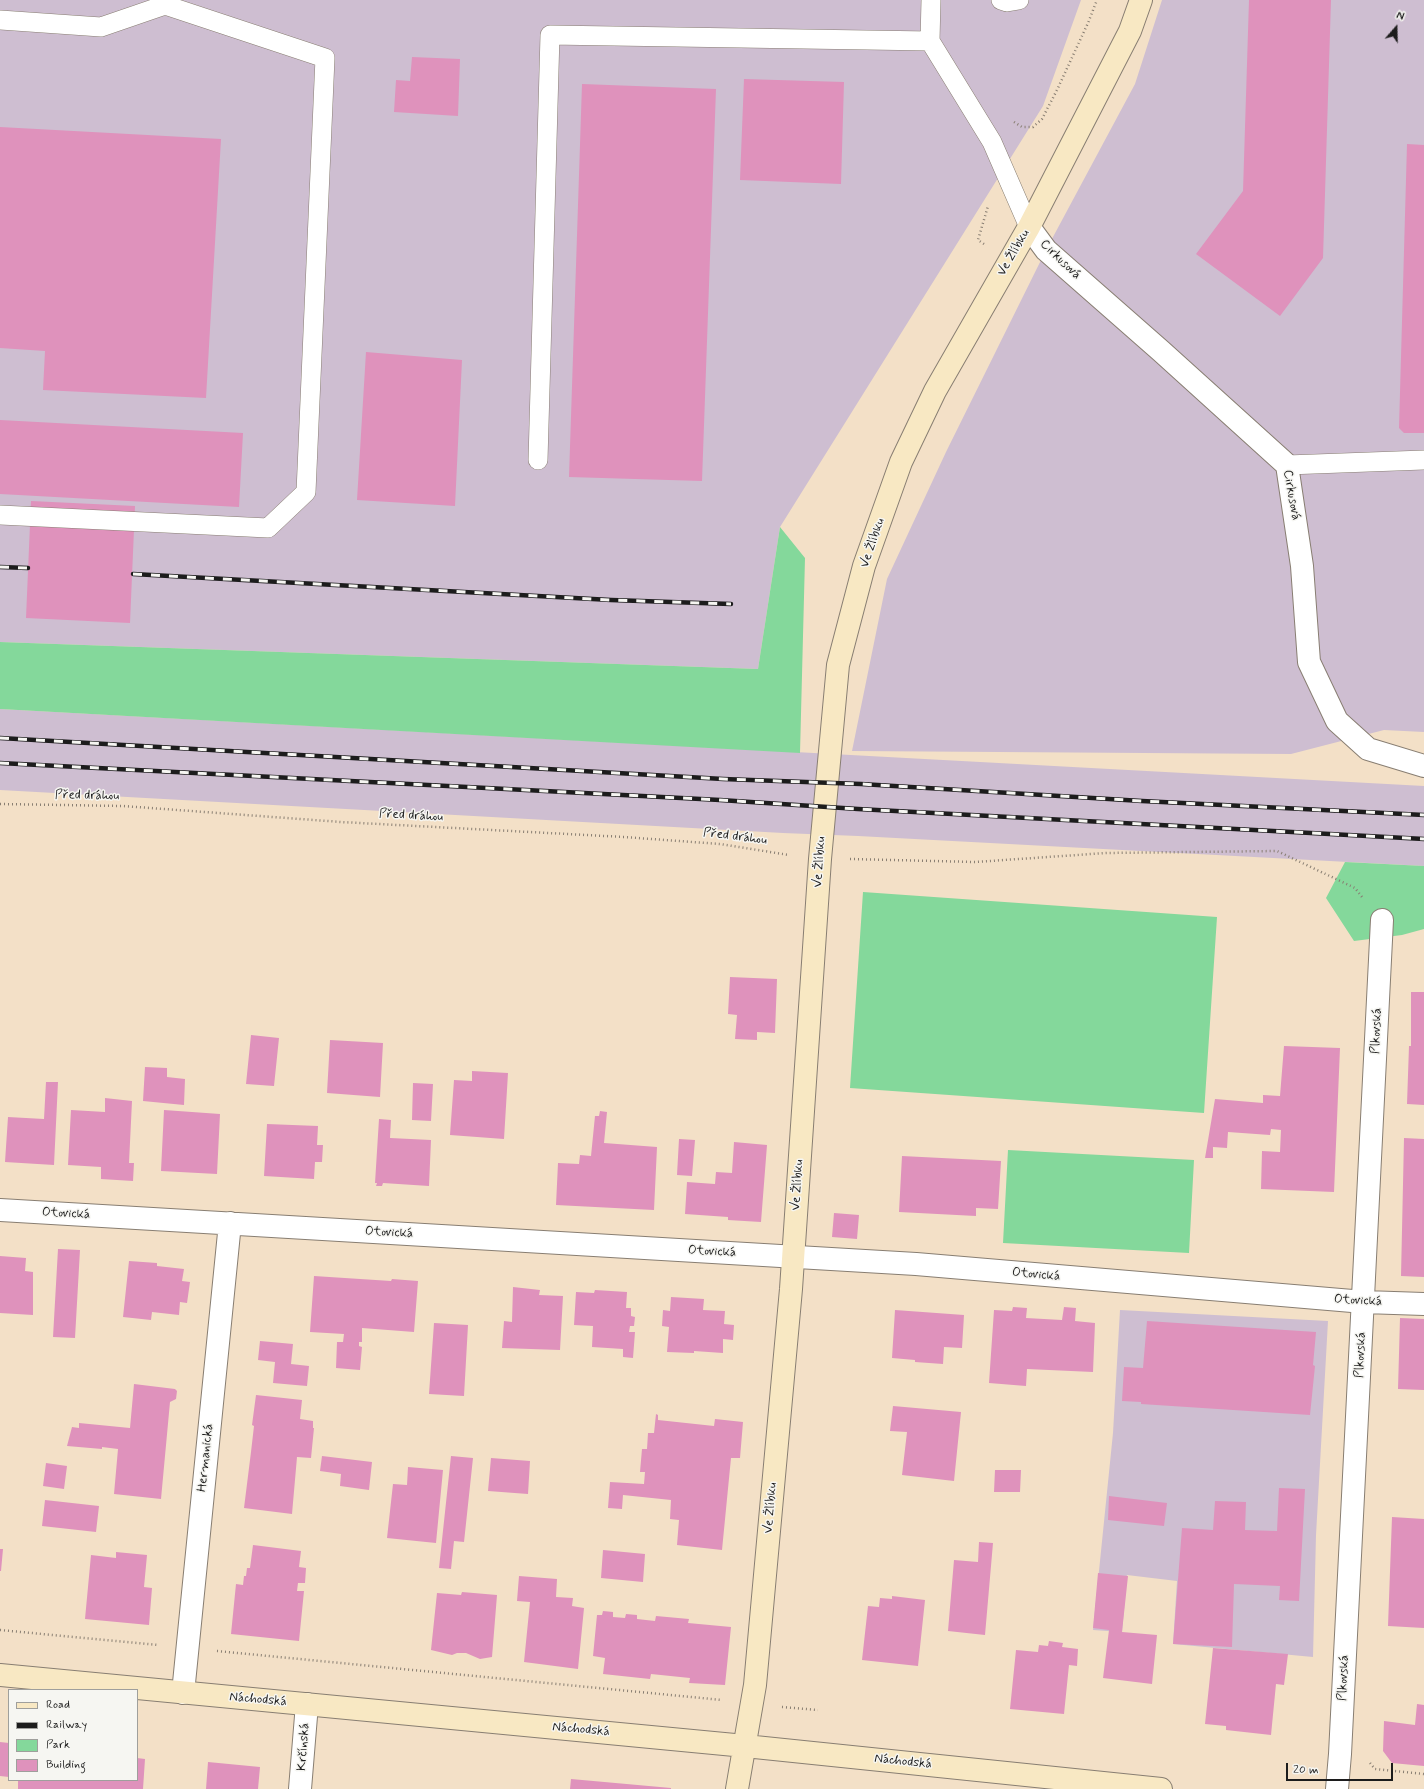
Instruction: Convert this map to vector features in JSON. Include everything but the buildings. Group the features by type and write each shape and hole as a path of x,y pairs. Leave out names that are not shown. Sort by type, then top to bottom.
{"street":[{"name":"Ve Žlíbku","path":"737,1789 755,1684 794,1257 820,858 838,665 864,566 901,462 935,390 1029,227 1130,31 1141,0"},
{"name":"Cirkusová","path":"1029,227 1046,250 1162,351 1287,465 1302,566 1309,662 1337,721 1342,726 1368,748 1424,766"},
{"name":"Plkovská","path":"1337,1789 1364,1302 1382,920"},
{"name":"Otovická","path":"0,1210 923,1265 1364,1302 1424,1304"},
{"name":"Hermanická","path":"182,1693 230,1223"},
{"name":"Náchodská","path":"0,1675 745,1746 1161,1789"},
{"name":"Krčínská","path":"300,1789 307,1704"}],"lane":[{"path":"931,0 930,41 992,142 1029,227"},
{"path":"1001,0 1007,2 1019,0"},
{"path":"0,20 101,27 165,3 325,58 306,492 268,528 0,515"},
{"path":"538,460 550,35 930,41"},
{"path":"1287,465 1424,460"}],"path":[{"path":"992,142 1014,121 1022,127 1033,127 1042,119 1070,63 1097,0"},
{"path":"988,205 985,221 978,240 1011,259"},
{"name":"Před dráhou","path":"0,804 123,806 341,822 624,837 720,844 820,858 975,862 1106,853 1277,851 1355,888 1382,920"},
{"path":"0,1630 708,1698"},
{"path":"1367,1758 1375,1769 1424,1774"}],"shaded area":[{"path":"0,0 1081,0 1043,106 780,527 758,669 0,642"},
{"path":"1162,0 1424,0 1424,732 1384,730 1291,754 852,751 887,579 946,452 1046,250 1135,84"},
{"path":"0,709 1424,786 1424,866 783,833 0,790"},
{"path":"1120,1310 1328,1321 1316,1535 1313,1657 1173,1644 1177,1581 1127,1575 1122,1632 1093,1630 1113,1433"}],"green space":[{"path":"780,527 805,558 800,753 0,709 0,642 758,669"},
{"path":"1345,862 1424,866 1424,929 1402,935 1354,941 1326,898"},
{"path":"863,892 1217,917 1204,1113 850,1088"},
{"path":"1008,1150 1194,1160 1189,1253 1003,1243"}],"railway":[{"path":"0,567 28,568"},
{"path":"133,574 611,600 731,604"},
{"path":"0,738 723,779 861,784 1142,801 1424,815"},
{"path":"0,763 720,800 858,809 1424,839"}]}
